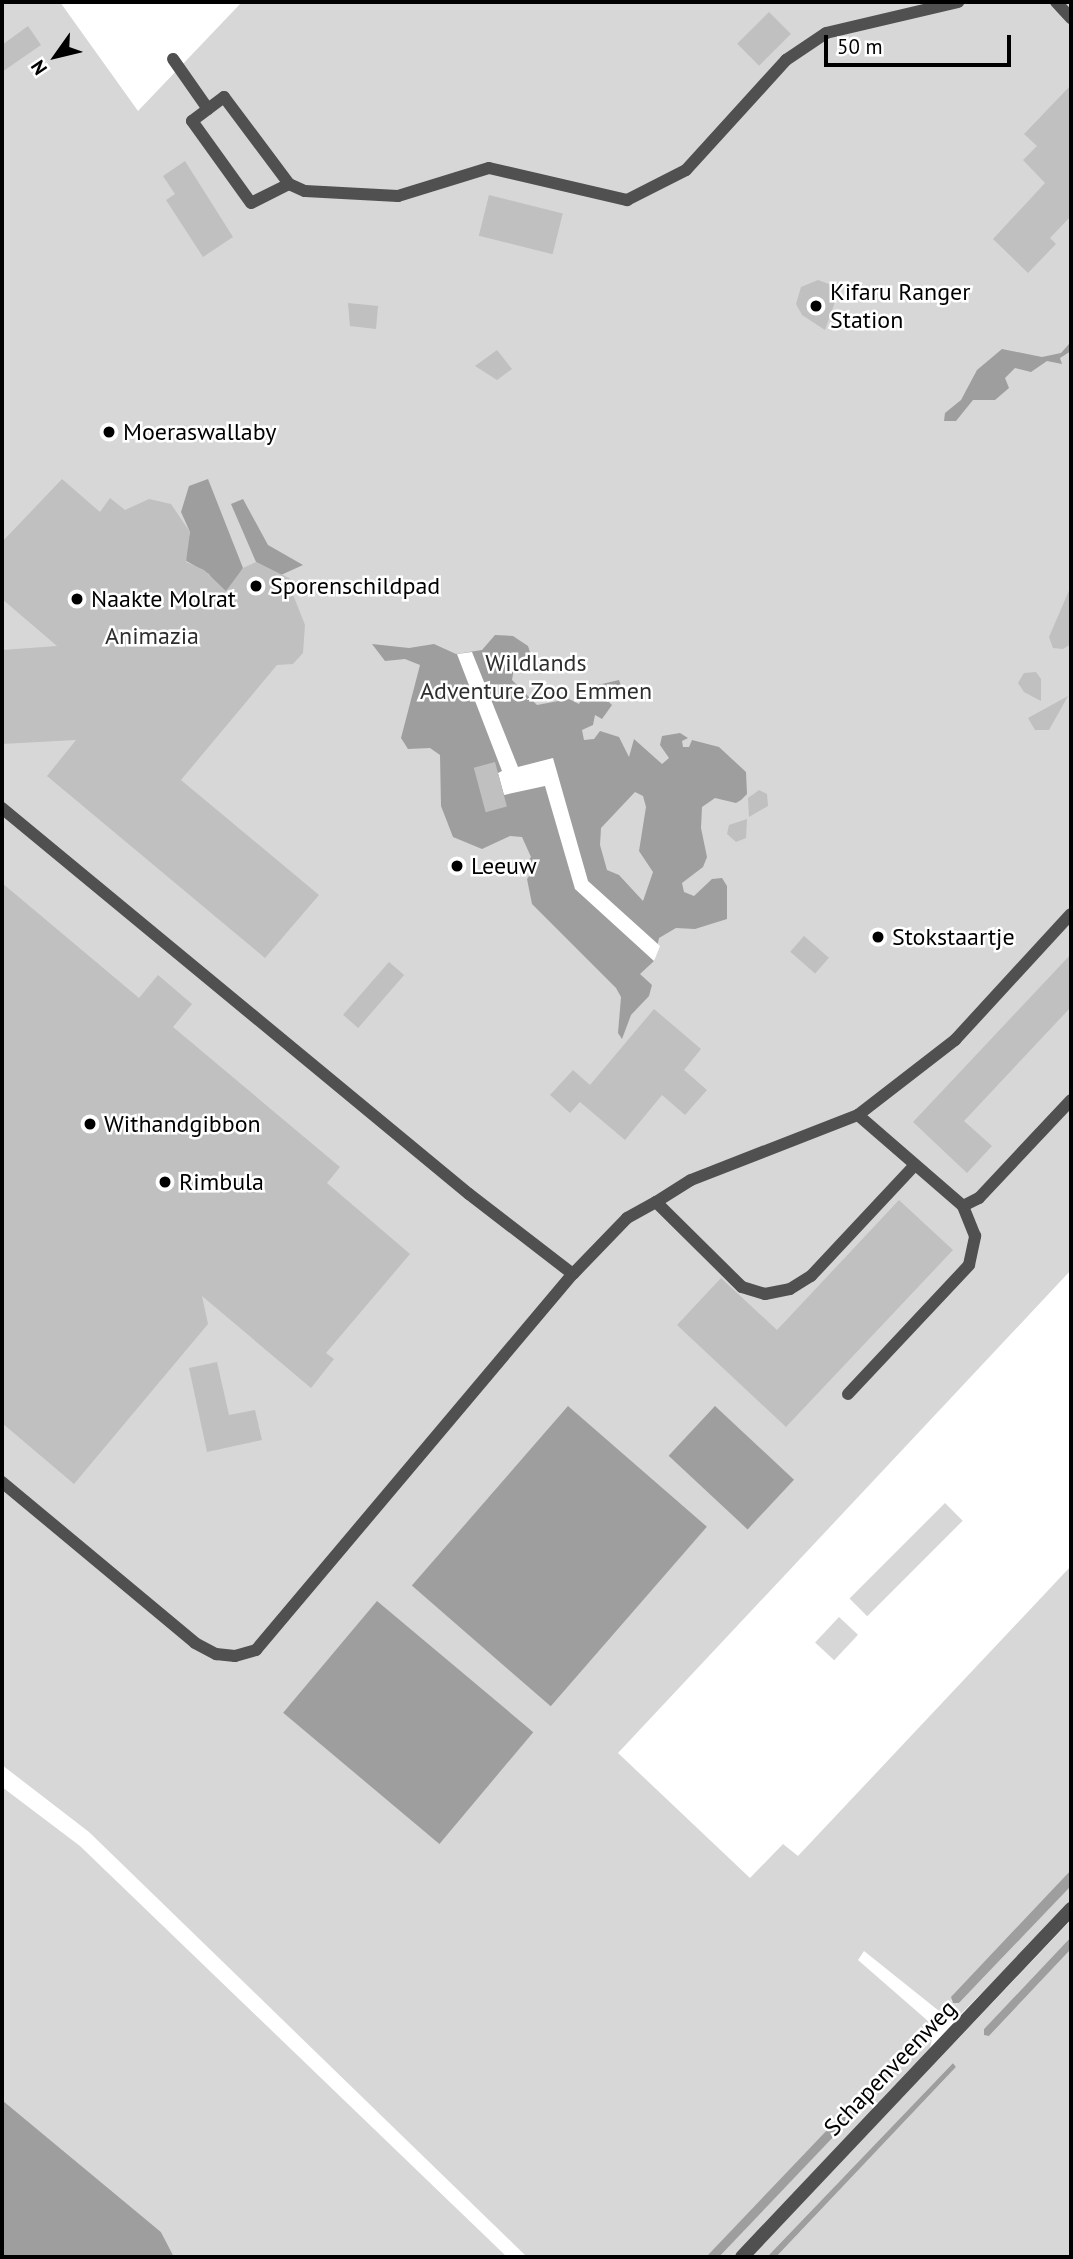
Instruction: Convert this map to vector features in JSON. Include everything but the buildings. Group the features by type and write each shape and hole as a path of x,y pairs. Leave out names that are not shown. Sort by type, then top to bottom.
{"street":[{"name":"Schapenveenweg","path":"741,2257 1071,1909"}],"lane":[{"path":"289,184 224,97 192,121 251,203 289,184 337,195 398,196 489,167 627,200 658,188 686,170 786,60 826,33 958,2"},
{"path":"1056,2 1071,18"},
{"path":"173,59 208,109"},
{"path":"2,808 437,1168 573,1274"},
{"path":"2,1482 195,1643 216,1654 235,1656 256,1650 573,1274 627,1218 691,1180 858,1115 955,1040 1071,914"},
{"path":"963,1206 979,1198 1071,1100"},
{"path":"848,1394 969,1265 975,1236 963,1206 858,1115"},
{"path":"656,1202 742,1287 765,1294 790,1289 811,1276 914,1166"}],"green space":[{"name":"Wildlands Adventure Zoo Emmen","path":"2,2 60,2 138,111 242,2 1071,2 1071,1270 618,1753 750,1878 783,1844 798,1856 1071,1566 1071,1870 951,2001 959,2003 1071,1886 1071,1902 959,2016 944,2015 864,1951 858,1960 928,2021 933,2035 929,2052 734,2257 719,2257 918,2047 917,2039 706,2257 527,2257 89,1832 2,1765"},
{"path":"945,1503 963,1521 867,1616 850,1598"},
{"path":"839,1617 858,1635 834,1660 815,1643"},
{"path":"2,1787 80,1846 507,2257 174,2257 161,2232 2,2100"},
{"path":"1071,1920 1071,1937 984,2029 989,2036 1071,1949 1071,2257 776,2257 956,2067 953,2063 767,2257 751,2257"}],"shaded area":[{"path":"1069,344 1071,351 1060,358 1062,364 1047,361 1031,372 1015,368 1005,378 1009,388 995,400 973,400 956,421 944,421 945,413 961,400 977,370 1002,349 1042,357 1061,353"},
{"path":"208,479 243,568 225,599 209,574 183,559 190,532 181,512 189,486"},
{"path":"243,499 268,545 303,565 281,575 256,562 231,504"},
{"path":"495,635 513,636 528,646 530,652 514,668 512,680 537,705 569,699 579,704 589,687 619,680 623,691 607,700 612,705 602,719 595,715 593,725 582,730 584,740 594,739 600,731 619,737 629,757 634,739 662,764 669,758 660,745 662,736 680,733 688,738 682,741 683,747 689,747 692,740 719,747 746,772 747,794 741,800 736,803 715,798 702,807 701,828 707,857 703,867 682,883 684,892 694,896 712,879 722,878 727,886 727,919 695,929 676,928 659,938 654,961 640,974 652,985 649,996 631,1015 622,1039 618,1033 621,997 616,988 532,904 527,879 532,872 526,864 531,857 522,837 510,836 482,849 453,837 441,806 440,755 430,748 408,749 401,738 420,665 405,659 385,661 372,644 409,648 434,644 456,654 482,650","holes":["635,792 643,796 646,807 639,851 653,872 643,901 619,875 607,870 600,845 601,828"]},
{"path":"568,1406 707,1527 551,1706 412,1586"},
{"path":"715,1406 794,1480 748,1529 669,1456"},
{"path":"377,1601 533,1732 439,1844 283,1713"},
{"path":"1071,1870 1071,1886 959,2003 953,2003 951,1997"},
{"path":"1071,1937 1071,1949 989,2036 984,2035 984,2029"},
{"path":"914,2039 920,2042 918,2047 719,2257 706,2257"},
{"path":"953,2063 956,2067 776,2257 767,2257"},
{"path":"2,2100 161,2232 174,2257 2,2257"}],"pier":[{"path":"472,652 518,767 553,758 588,881 660,946 654,961 575,889 545,786 504,795 498,773 502,771 457,654"}],"place":[{"name":"Kifaru Ranger Station","path":"816,306"},
{"name":"Moeraswallaby","path":"109,432"},
{"name":"Sporenschildpad","path":"256,586"},
{"name":"Naakte Molrat","path":"77,599"},
{"name":"Leeuw","path":"457,866"},
{"name":"Stokstaartje","path":"878,937"},
{"name":"Withandgibbon","path":"90,1124"},
{"name":"Rimbula","path":"165,1182"}],"park label":[{"name":"Animazia","path":"152,636"}]}
